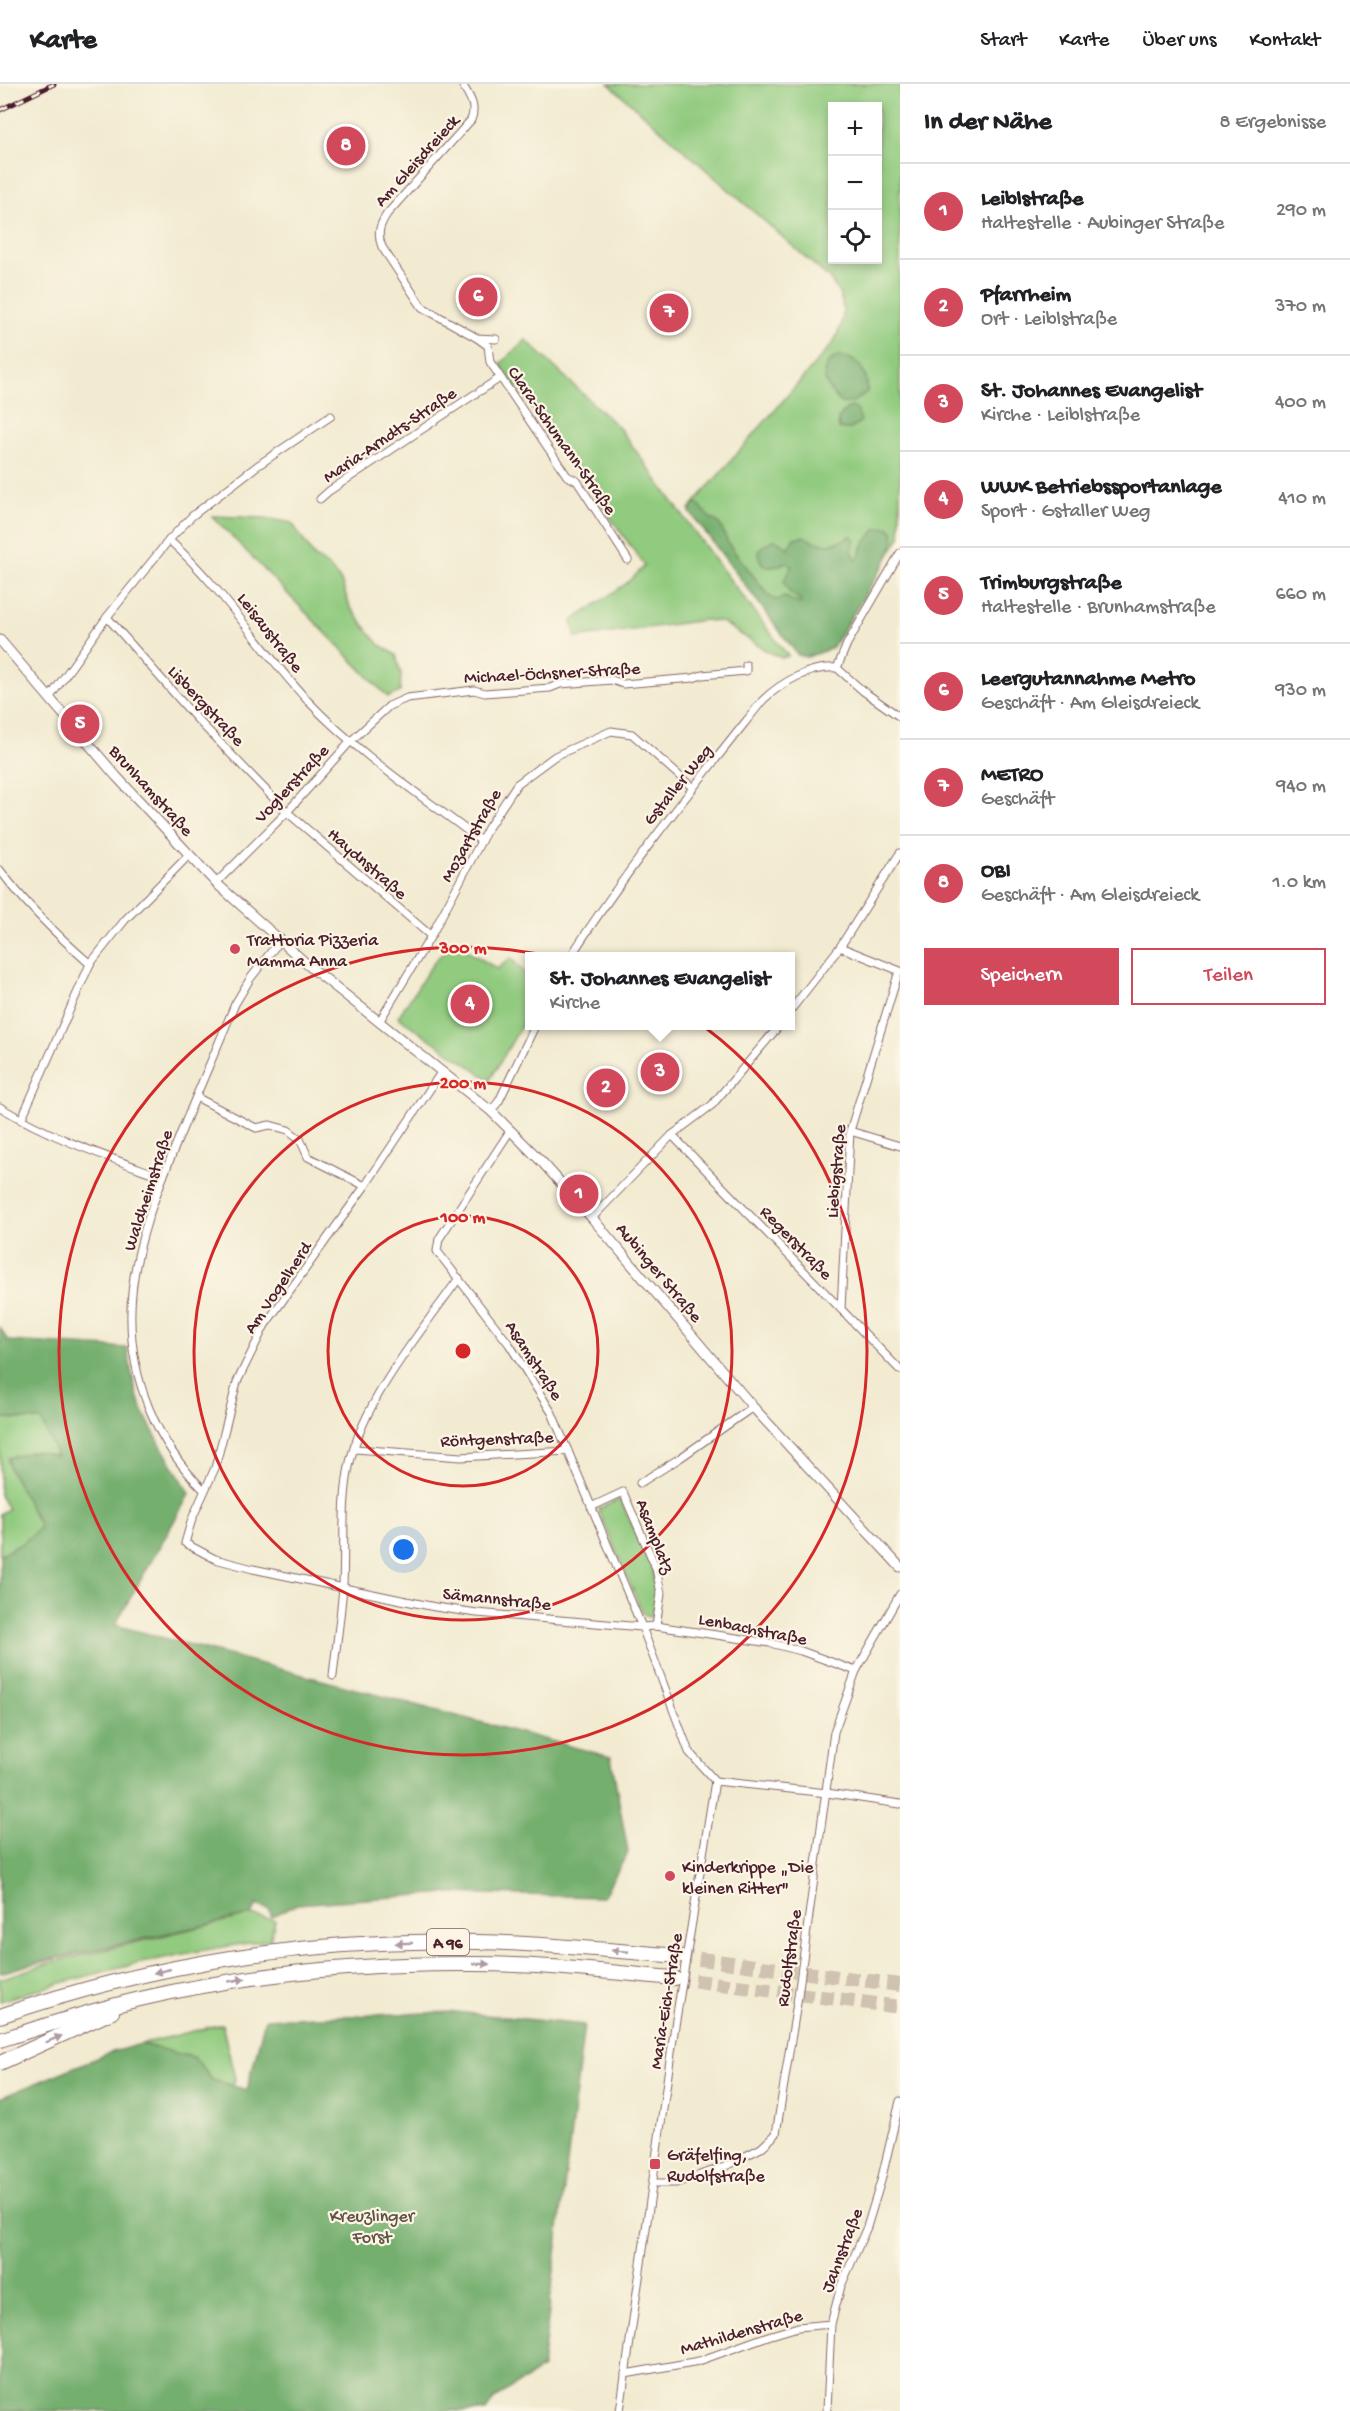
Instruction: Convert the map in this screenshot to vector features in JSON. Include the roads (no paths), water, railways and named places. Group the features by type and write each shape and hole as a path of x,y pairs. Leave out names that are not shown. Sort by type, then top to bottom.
{"highway":[{"name":"A 96","path":"1,2015 76,1992 169,1969 242,1956 317,1948 478,1941 678,1956"},
{"name":"A 96","path":"0,2040 138,1999 250,1978 317,1970 396,1965 477,1964 547,1967 675,1978"},
{"path":"0,2063 138,1999"}],"street":[{"name":"Am Gleisdreieck","path":"462,84 472,103 474,115 387,214 380,224 378,236 382,247 422,308 477,338 496,339"},
{"name":"Clara-Schumann-Straße","path":"477,338 488,346 490,362 500,378 567,476 577,481 628,560"},
{"name":"Maria-Arndts-Straße","path":"320,499 500,378"},
{"path":"50,698 107,617 169,540 192,516 226,489 331,416"},
{"name":"Leisaustraße","path":"169,540 225,598 277,667 309,702 351,741 482,841"},
{"path":"900,553 847,644 837,668 863,691 900,717"},
{"name":"Lisbergstraße","path":"107,617 195,717 287,812"},
{"name":"Brunhamstraße","path":"0,640 116,776 216,883 238,902"},
{"name":"Michael-Öchsner-Straße","path":"389,706 407,698 474,690 485,693 549,688 570,683 612,680 623,684 693,678 746,671 746,665"},
{"name":"Gstaller Weg","path":"574,952 610,896 763,700 776,687 797,676 820,669 837,668"},
{"name":"Voglerstraße","path":"216,883 287,812 351,741 389,706"},
{"name":"Mozartstraße","path":"379,1022 431,936 488,828 517,784 555,756 611,731 633,734 693,788"},
{"name":"Haydnstraße","path":"287,812 431,936"},
{"path":"795,1005 840,947 900,853"},
{"path":"21,1120 90,964 125,920 189,855"},
{"path":"0,870 27,905 90,964"},
{"name":"Aubinger Straße","path":"238,902 308,965 491,1111 542,1162 753,1407 900,1567"},
{"name":"Waldheimstraße","path":"204,1490 163,1441 149,1409 136,1365 131,1310 133,1287 143,1237 163,1177 235,1004 281,939"},
{"path":"840,947 899,971"},
{"name":"Liebigstraße","path":"841,1308 850,1131 899,971"},
{"path":"491,1111 499,1101 533,1030"},
{"path":"592,1218 672,1135 712,1106 776,1030"},
{"name":"Am Vogelherd","path":"185,1543 204,1490 215,1468 237,1382 266,1325 365,1186 442,1071"},
{"path":"196,1097 256,1128 270,1125 288,1130 300,1139 308,1157 365,1186"},
{"path":"0,1107 21,1120 105,1156 163,1177"},
{"name":"Asamstraße","path":"510,1131 439,1239 437,1251 509,1344 552,1413 642,1627"},
{"path":"850,1131 900,1146"},
{"name":"Regerstraße","path":"672,1135 900,1370"},
{"path":"333,1676 343,1588 345,1516 350,1462 369,1412 459,1278"},
{"path":"640,1483 753,1407"},
{"name":"Röntgenstraße","path":"355,1449 461,1457 568,1451"},
{"name":"Asamplatz","path":"591,1507 623,1492 656,1568 661,1594 656,1626"},
{"name":"Sämannstraße","path":"185,1543 215,1559 253,1569 469,1612 642,1627"},
{"name":"Rudolfstraße","path":"653,2182 676,2183 724,2167 761,2148 776,2134 834,1732 856,1671 900,1594"},
{"name":"Lenbachstraße","path":"642,1627 656,1626 770,1643 801,1651 856,1671"},
{"path":"642,1627 689,1752 715,1781 827,1793 900,1804"},
{"name":"Maria-Eich-Straße","path":"620,2411 674,2032 715,1781"},
{"name":"Jahnstraße","path":"827,2411 831,2324 841,2286 867,2227 881,2181 900,2101"},
{"name":"Mathildenstraße","path":"625,2374 699,2361 798,2327 831,2324"}],"tunnel":[{"path":"678,1956 900,1985"},
{"path":"674,1978 900,2007"}],"railway":[{"path":"0,110 54,84"}],"place":[{"name":"OBI","path":"346,146"},
{"name":"Leergutannahme Metro","path":"478,297"},
{"name":"METRO","path":"669,313"},
{"name":"Trimburgstraße","path":"80,724"},
{"name":"Trattoria Pizzeria Mamma Anna","path":"235,949"},
{"name":"WWK Betriebssportanlage","path":"470,1004"},
{"name":"St. Johannes Evangelist","path":"660,1072"},
{"name":"Pfarrheim","path":"606,1088"},
{"name":"Leiblstraße","path":"579,1194"},
{"name":"Kinderkrippe „Die kleinen Ritter\"","path":"670,1876"},
{"name":"Gräfelfing, Rudolfstraße","path":"655,2164"}],"park label":[{"name":"Kreuzlinger Forst","path":"372,2225"}]}
